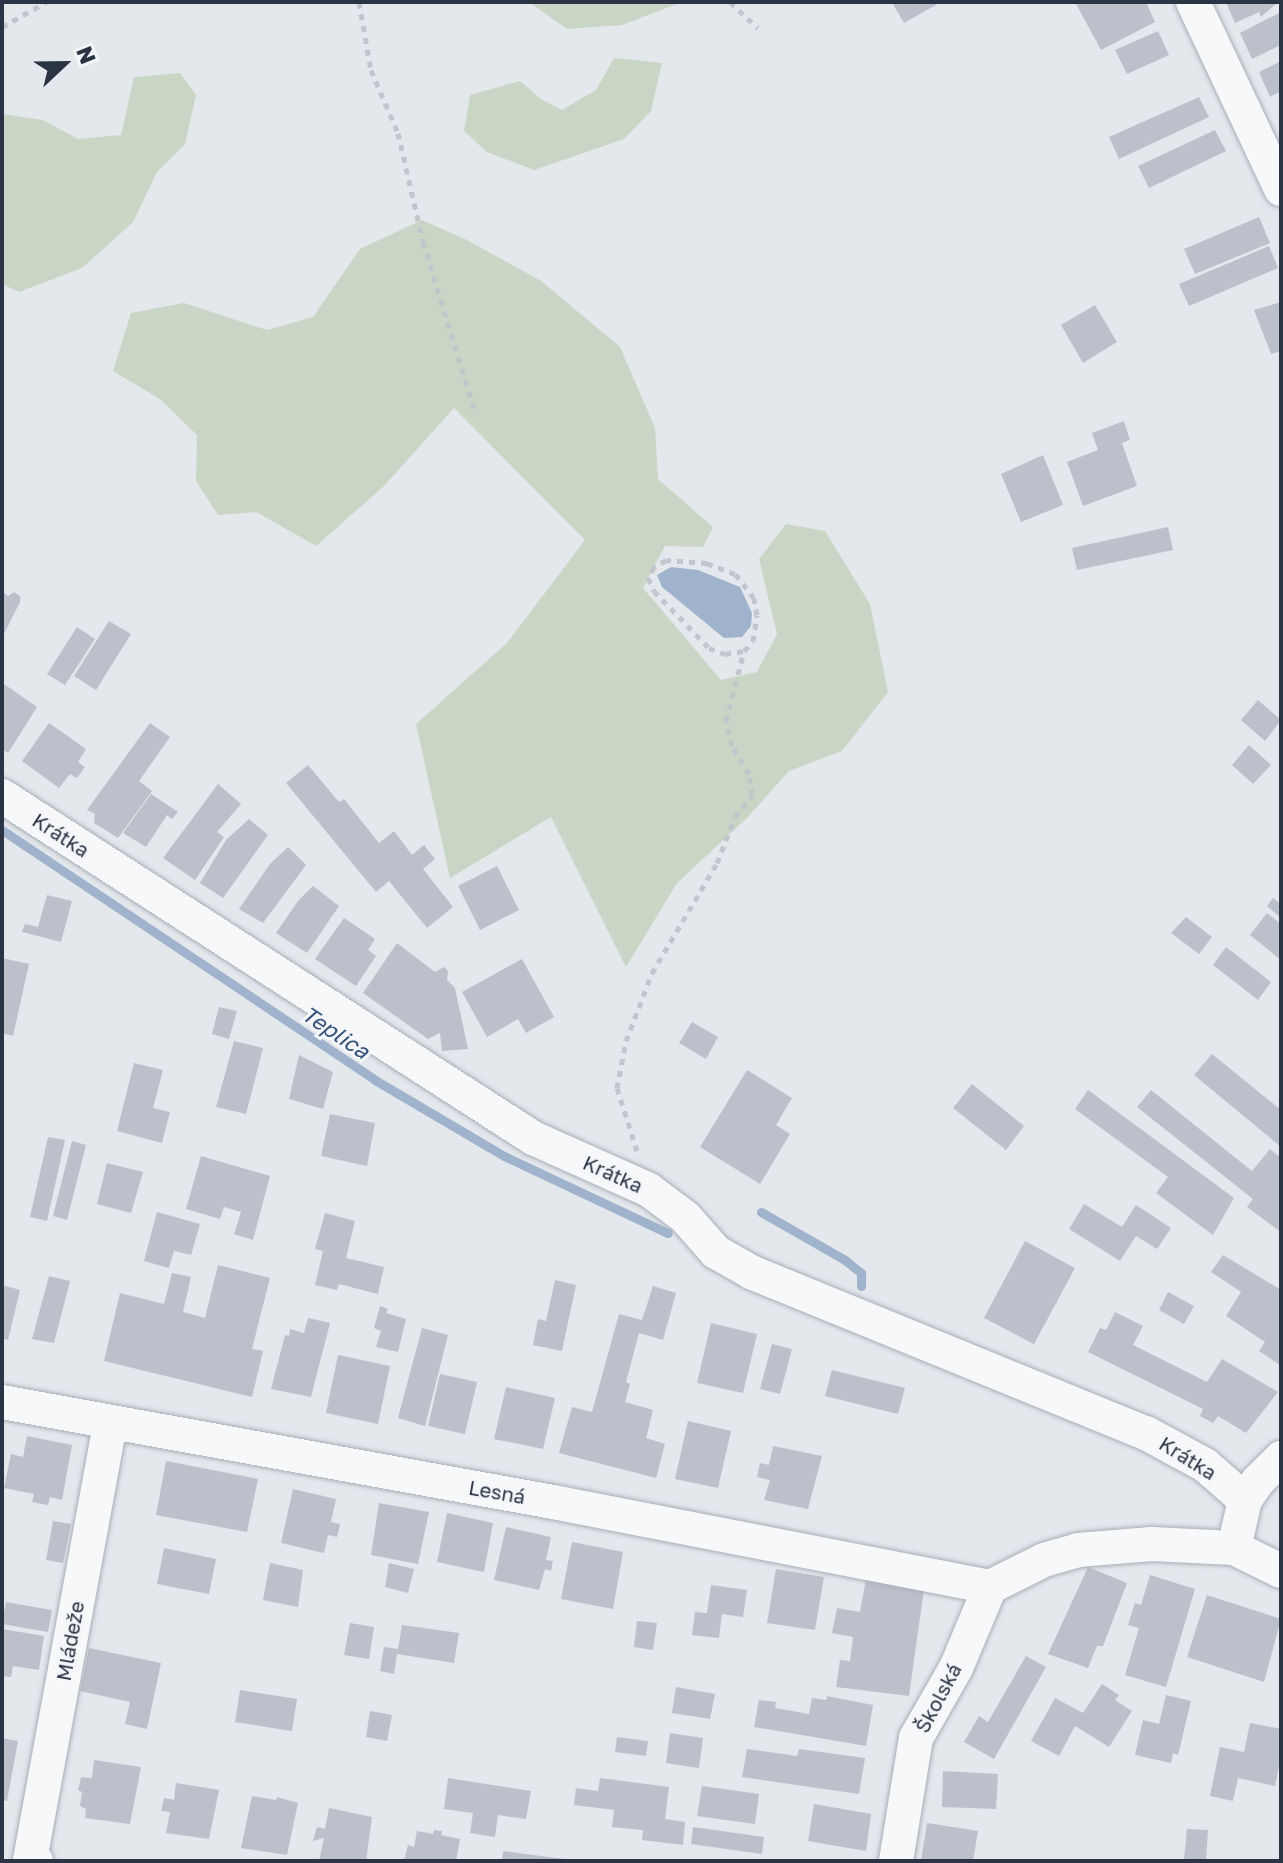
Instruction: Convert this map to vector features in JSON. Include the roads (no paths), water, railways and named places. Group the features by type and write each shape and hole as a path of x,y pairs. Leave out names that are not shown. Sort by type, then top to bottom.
{"street":[{"path":"1193,2 1281,189"},
{"name":"Krátka","path":"2,796 533,1138 649,1190 685,1217 716,1252 753,1273 1146,1433 1205,1465 1245,1500"},
{"name":"Lesná","path":"2,1402 990,1587"},
{"name":"Mládeže","path":"23,1858 110,1422"},
{"path":"1234,1548 1245,1500 1281,1458"},
{"path":"990,1587 1044,1560 1078,1550 1152,1544 1234,1548 1281,1571"},
{"name":"Školská","path":"896,1861 916,1738 956,1668 990,1587"}],"water":[{"path":"671,567 698,570 740,587 752,613 751,626 742,637 724,638 662,587 657,575"}],"waterway":[{"name":"Teplica","path":"2,830 375,1080 504,1156 668,1233"},
{"name":"Teplica","path":"761,1212 845,1260 861,1273 861,1286"}]}
